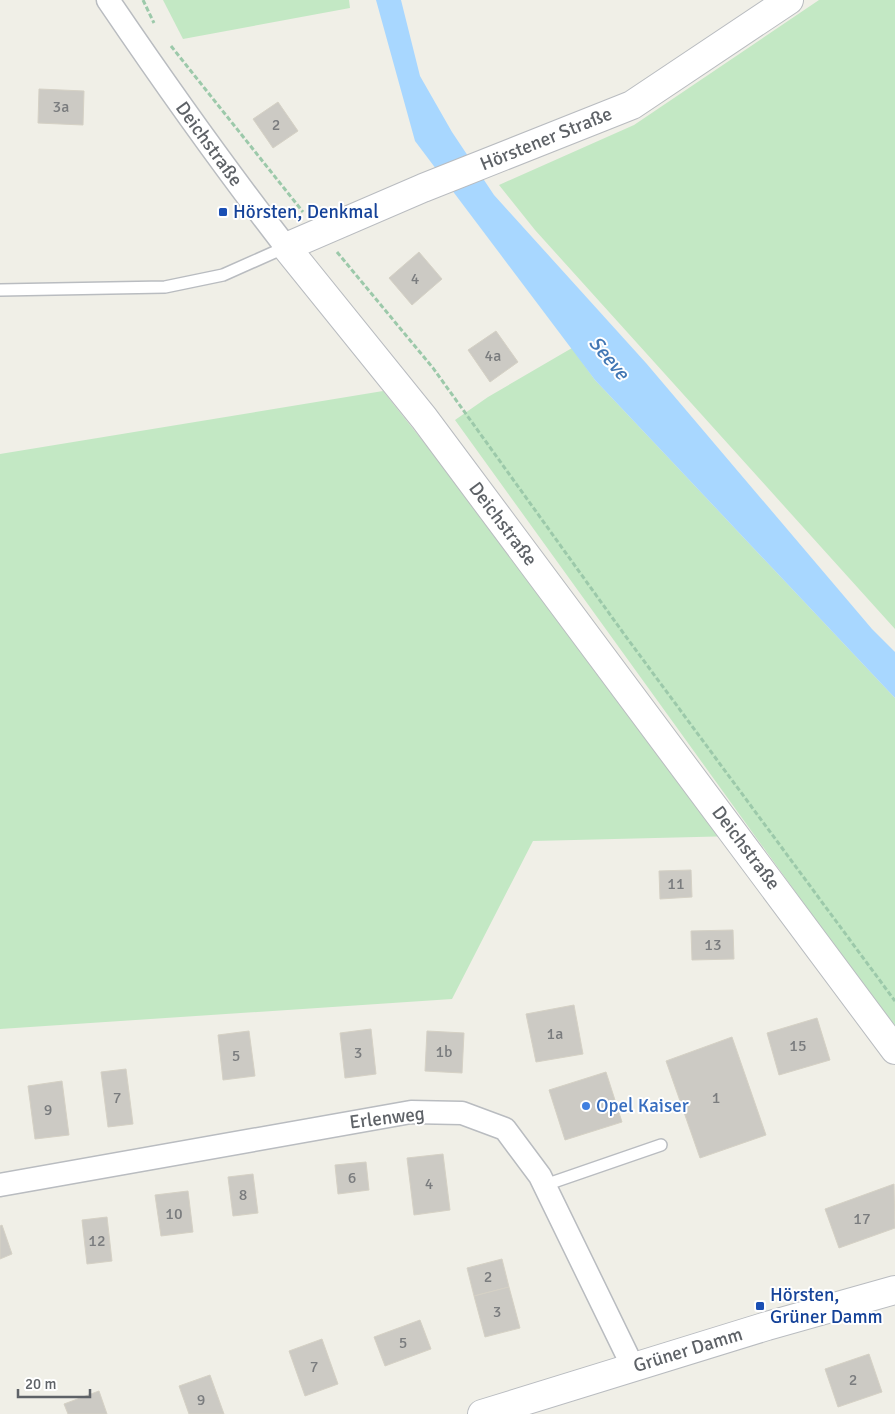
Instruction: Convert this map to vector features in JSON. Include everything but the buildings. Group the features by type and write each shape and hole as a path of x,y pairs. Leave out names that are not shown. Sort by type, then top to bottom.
{"street":[{"name":"Deichstraße","path":"108,0 245,194 424,418 895,1050"},
{"name":"Hörstener Straße","path":"286,247 423,188 632,105 789,0"},
{"name":"Erlenweg","path":"0,1185 411,1112 462,1112 505,1129 544,1185 633,1367"},
{"name":"Grüner Damm","path":"482,1414 633,1367 895,1290"}],"lane":[{"path":"0,290 165,287 223,275 286,247"},
{"path":"544,1185 662,1145"}],"path":[{"path":"143,0 158,30"},
{"path":"170,45 305,215"},
{"path":"332,227 337,253 433,368 630,642 895,1001"}],"green space":[{"path":"163,0 349,0 350,8 183,39"},
{"path":"819,0 895,0 895,629 535,230 499,185 634,125"},
{"path":"572,348 595,380 895,698 895,1030 455,420 488,397"},
{"path":"383,391 737,836 533,841 452,999 0,1029 0,454"}],"water":[{"name":"Seeve","path":"376,0 401,0 420,76 452,132 494,195 646,363 872,629 895,652 895,698 595,380 415,141"}],"place":[{"name":"Hörsten, Denkmal","path":"223,212"},
{"name":"Opel Kaiser","path":"586,1106"},
{"name":"Hörsten, Grüner Damm","path":"760,1306"}]}
